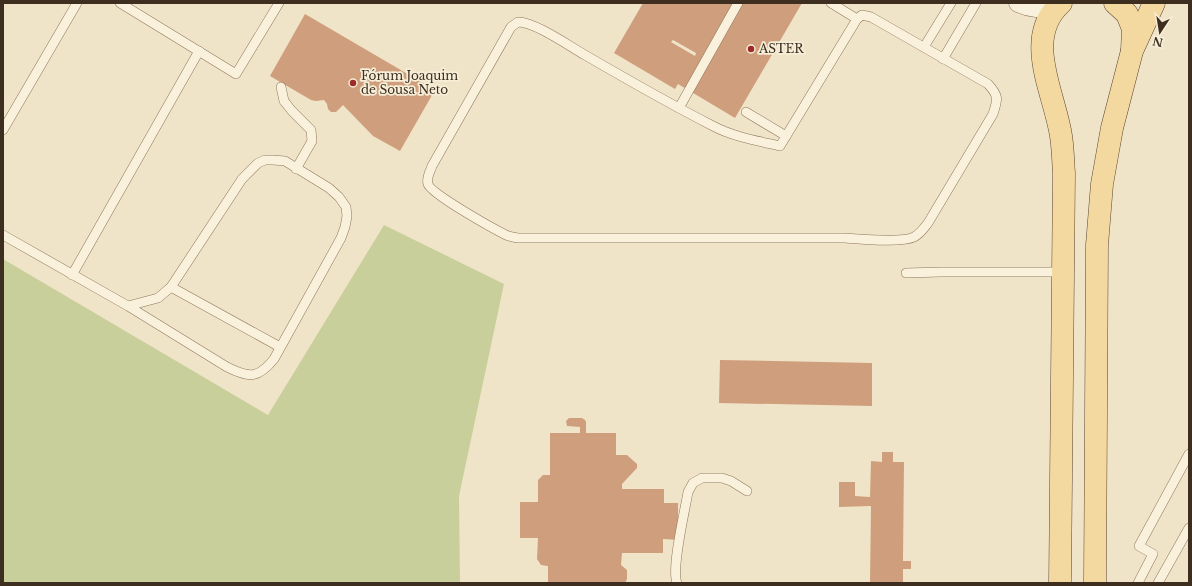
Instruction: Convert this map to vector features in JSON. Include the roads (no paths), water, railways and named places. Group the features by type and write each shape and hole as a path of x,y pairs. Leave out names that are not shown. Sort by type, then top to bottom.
{"main road":[{"path":"1115,3 1127,14 1133,29 1132,52"},
{"path":"1095,583 1097,246 1102,184 1112,128 1132,52 1154,3"},
{"path":"1058,6 1046,26 1042,40 1042,56 1061,136 1064,173 1060,583"}],"street":[{"path":"1018,3 1038,9 1058,6"}],"lane":[{"path":"3,130 77,3"},
{"path":"120,3 236,74 279,3"},
{"path":"679,108 738,3"},
{"path":"831,3 857,19"},
{"path":"924,47 951,3"},
{"path":"943,59 976,3"},
{"path":"862,15 871,17 988,84 994,90 997,98 993,114 928,223 914,237 896,240 845,238 518,238 507,235 466,212 434,192 428,186 427,180 432,166 511,27 518,22 528,24 551,34 584,55 679,108 734,135 780,146 857,19 862,15"},
{"path":"72,275 199,51"},
{"path":"281,87 284,101 311,130 312,141 296,169"},
{"path":"746,112 786,136"},
{"path":"3,235 128,306 227,367 240,373 251,375 260,373 268,367 274,359 341,238 347,216 346,207 339,197 329,188 285,161 264,160 254,166 242,179 171,287 158,298 128,306"},
{"path":"906,273 1063,272"},
{"path":"171,287 280,347"},
{"path":"1138,583 1153,554 1139,546 1189,454"},
{"path":"677,583 675,566 688,492 692,483 702,478 722,478 732,481 747,491"},
{"path":"1158,583 1189,528"}],"place":[{"name":"ASTER","path":"751,49"},
{"name":"Fórum Joaquim de Sousa Neto","path":"353,83"}]}
